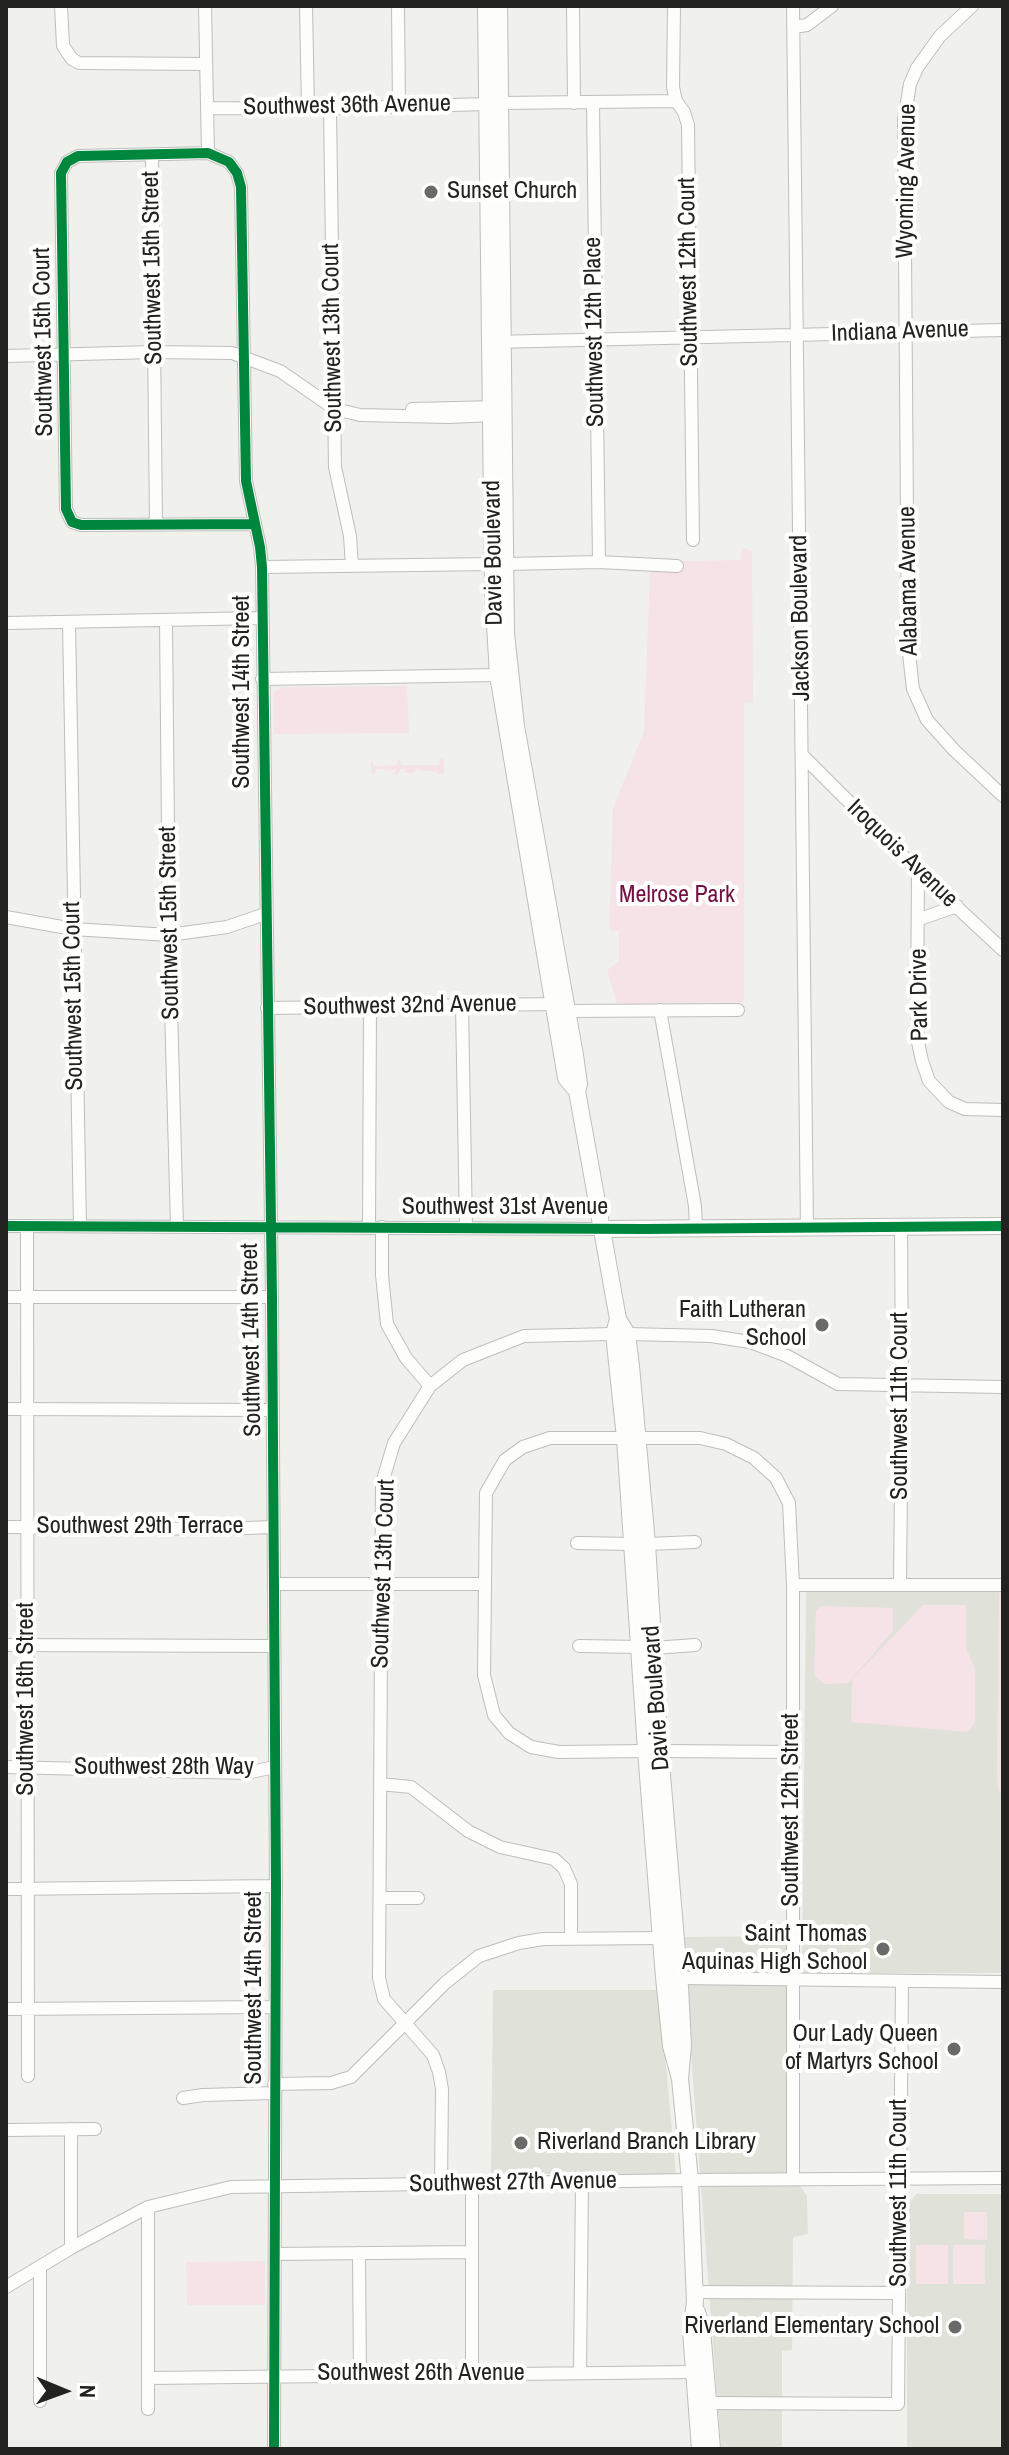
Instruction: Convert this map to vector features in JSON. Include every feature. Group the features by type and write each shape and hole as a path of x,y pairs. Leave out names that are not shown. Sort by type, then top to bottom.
{"main road":[{"name":"Davie Boulevard","path":"486,6 487,76 500,139 498,675 560,1008"},
{"name":"Davie Boulevard","path":"498,341 494,104 499,6"},
{"name":"Davie Boulevard","path":"499,564 516,726 560,1008 566,1078 577,1091 604,1229 632,1438 662,1938 671,2046 680,2079 690,2180 694,2297 691,2331 700,2449"},
{"path":"498,675 506,685 516,726"},
{"name":"Southwest 31st Avenue","path":"604,1229 1003,1226"},
{"name":"Davie Boulevard","path":"619,1329 621,1388 632,1438"},
{"name":"Davie Boulevard","path":"647,1648 656,1686 653,1751 679,1978 683,2045 680,2079"},
{"path":"662,1938 669,1970 679,1978"},
{"name":"Davie Boulevard","path":"694,2297 702,2329 712,2449"}],"street":[{"path":"61,6 63,46 79,63 206,64"},
{"path":"152,155 208,153 205,6"},
{"path":"306,6 308,109"},
{"path":"398,6 399,106"},
{"path":"573,6 574,103"},
{"name":"Southwest 12th Court","path":"674,6 673,87 688,125 693,540"},
{"name":"Jackson Boulevard","path":"793,6 807,1229"},
{"path":"793,27 807,25 832,6"},
{"name":"Wyoming Avenue","path":"906,331 904,120 907,100 917,68 926,52 972,6"},
{"name":"Southwest 36th Avenue","path":"207,108 308,109 676,101"},
{"name":"Southwest 12th Place","path":"593,102 599,562"},
{"name":"Southwest 13th Court","path":"330,108 335,467 350,536 352,566"},
{"name":"Southwest 14th Street","path":"208,153 229,162 237,173 241,187 246,481 262,567 276,1886 274,2449"},
{"name":"Southwest 15th Court","path":"152,155 78,156 67,162 61,173 66,509 72,522 81,525 156,524"},
{"name":"Southwest 15th Street","path":"152,155 156,524"},
{"name":"Indiana Avenue","path":"498,341 1003,330"},
{"name":"Alabama Avenue","path":"906,331 908,645 913,689 927,720 938,735 1003,796"},
{"path":"6,356 232,353 280,371 335,409 360,415 498,411"},
{"path":"156,524 254,524"},
{"path":"262,567 599,562 677,566"},
{"path":"6,623 262,618"},
{"name":"Southwest 15th Street","path":"166,620 169,935 177,1227"},
{"name":"Southwest 15th Court","path":"69,622 80,1226"},
{"path":"262,679 498,675"},
{"name":"Iroquois Avenue","path":"803,756 918,871 1003,950"},
{"name":"Park Drive","path":"918,871 918,1042 929,1081 957,1106 1003,1110"},
{"path":"920,919 957,906"},
{"path":"6,917 73,929 169,935 227,927 265,914"},
{"path":"462,1006 466,1228"},
{"name":"Southwest 32nd Avenue","path":"267,1008 462,1006 738,1010"},
{"path":"370,1007 376,1227 387,1324 406,1358 430,1386"},
{"path":"660,1010 695,1206 696,1229"},
{"name":"Southwest 31st Avenue","path":"6,1226 604,1229"},
{"name":"Southwest 16th Street","path":"27,1226 28,2076"},
{"name":"Southwest 11th Court","path":"900,1584 901,1227"},
{"path":"6,1297 272,1297"},
{"name":"Southwest 13th Court","path":"441,2184 442,2089 439,2072 433,2055 384,1999 379,1978 382,1483 394,1443 430,1386 463,1360 524,1336 619,1329 750,1342 787,1356 838,1384 1003,1387"},
{"path":"6,1409 272,1410"},
{"path":"792,1752 559,1752 531,1747 509,1733 494,1715 484,1675 486,1493 505,1460 523,1447 550,1438 700,1438 726,1444 754,1458 776,1478 789,1503 793,1585 1003,1585"},
{"name":"Southwest 29th Terrace","path":"6,1527 273,1527"},
{"path":"577,1543 695,1542"},
{"path":"274,1584 485,1584"},
{"name":"Southwest 12th Street","path":"793,1585 793,2179"},
{"path":"6,1645 273,1646"},
{"path":"579,1646 647,1648 695,1645"},
{"name":"Southwest 28th Way","path":"6,1767 246,1773 275,1767"},
{"path":"380,1784 411,1787 468,1831 500,1847 554,1859 564,1868 571,1884 571,1938"},
{"path":"6,1889 276,1886"},
{"path":"380,1898 418,1898"},
{"path":"183,2098 331,2083 351,2077 445,1983 479,1956 519,1943 571,1938 662,1938"},
{"path":"679,1978 1003,1982"},
{"name":"Southwest 11th Court","path":"708,2403 898,2404 902,1981"},
{"path":"6,2009 274,2007"},
{"path":"71,2129 71,2248"},
{"path":"6,2130 95,2129"},
{"name":"Southwest 27th Avenue","path":"6,2287 148,2207 231,2187 1003,2178"},
{"path":"580,2373 582,2181"},
{"path":"472,2184 472,2375"},
{"path":"148,2207 148,2409"},
{"path":"275,2254 471,2252"},
{"path":"359,2253 360,2375"},
{"path":"40,2267 40,2401"},
{"path":"694,2297 899,2293"},
{"name":"Southwest 26th Avenue","path":"148,2378 694,2372"}],"shaded area":[{"name":"Saint Thomas Aquinas High School","path":"806,1591 1003,1591 1003,1973 802,1973"},
{"path":"787,1936 786,2165 807,2196 808,2234 793,2237 792,2350 782,2351 782,2449 721,2449 682,1937"},
{"path":"493,1990 659,1990 676,2174 491,2174"},
{"name":"Riverland Elementary School","path":"916,2194 1003,2194 1003,2449 907,2449 907,2206"}],"green space":[{"name":"Melrose Park","path":"742,548 752,551 753,702 744,703 744,1002 617,1004 607,970 619,961 619,931 609,930 613,808 644,731 650,571 672,572 683,561 741,560"},
{"path":"407,686 409,733 274,734 273,693 281,687"},
{"path":"399,758 402,765 439,765 440,758 444,758 444,774 419,771 419,768 413,773 404,773 405,769 401,769 397,775 394,775 396,769 377,769 374,775 371,774 371,759 374,766 397,765"},
{"path":"999,1592 1003,1592 1003,1796 998,1790 997,1772"},
{"path":"923,1605 966,1605 966,1648 975,1668 975,1723 968,1732 851,1722 852,1679"},
{"path":"823,1606 893,1608 893,1631 848,1683 824,1684 814,1675 816,1610"},
{"path":"964,2212 987,2212 987,2240 964,2239"},
{"path":"916,2245 948,2245 948,2284 916,2284"},
{"path":"953,2245 985,2245 985,2284 953,2284"},
{"path":"265,2261 265,2305 187,2305 186,2262"}],"cycle path":[{"path":"254,524 81,525 72,522 66,509 61,173 67,162 78,156 208,153 229,162 237,173 241,187 246,481 260,547 262,567 276,1886 274,2449"},
{"path":"6,1226 645,1229 1003,1226"}],"place":[{"name":"Sunset Church","path":"431,192"},
{"name":"Faith Lutheran School","path":"822,1325"},
{"name":"Saint Thomas Aquinas High School","path":"883,1949"},
{"name":"Our Lady Queen of Martyrs School","path":"954,2049"},
{"name":"Riverland Branch Library","path":"521,2143"},
{"name":"Riverland Elementary School","path":"955,2327"}]}
